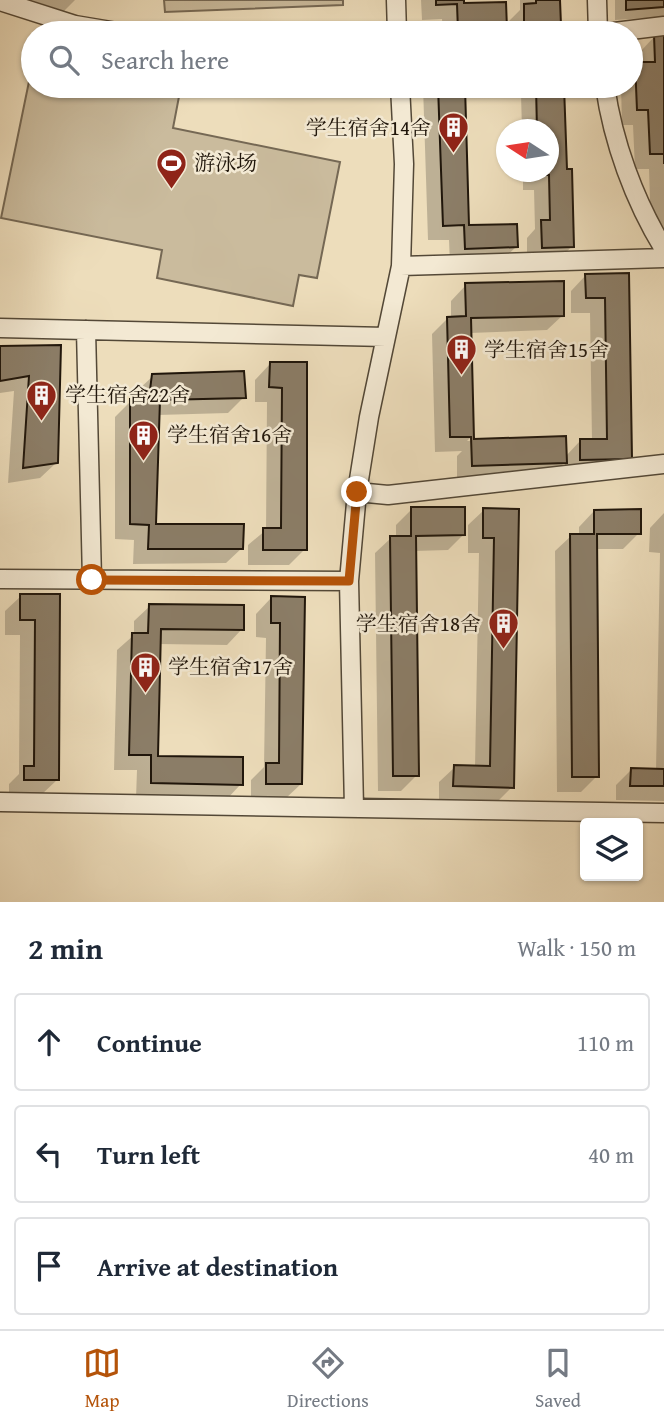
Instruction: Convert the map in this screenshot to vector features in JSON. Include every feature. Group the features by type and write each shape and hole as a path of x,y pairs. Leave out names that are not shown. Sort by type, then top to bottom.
{"street":[{"path":"397,0 397,21"},
{"path":"597,0 598,21"},
{"path":"0,1 62,21"},
{"path":"643,29 664,26"},
{"path":"354,808 349,581 357,492 369,417 401,266 404,164 401,98"},
{"path":"607,98 610,117 627,168 648,222 664,249"},
{"path":"401,266 664,258"},
{"path":"0,328 386,337"},
{"path":"86,330 92,580"},
{"path":"357,492 388,495 664,464"},
{"path":"0,579 349,581"},
{"path":"0,802 664,813"}],"shaded area":[{"path":"164,0 343,0 343,5 165,12"},
{"name":"游泳场","path":"26,98 179,98 173,128 340,162 317,278 299,275 293,306 157,278 162,250 1,218"}],"building":[{"path":"436,0 464,0 464,3 506,2 507,21 458,21 457,4 436,5"},
{"path":"536,0 560,0 561,21 524,21 524,4 536,3"},
{"path":"626,0 664,0 664,7 626,10"},
{"path":"654,35 664,35 664,154 650,154 648,110 637,110 636,98 643,98 643,62 655,62"},
{"name":"学生宿舍14舍","path":"438,98 465,98 469,225 517,224 518,247 465,249 464,225 443,226"},
{"path":"536,98 564,98 567,169 572,169 574,247 542,248 541,220 550,220 549,182 559,182 559,119 537,119"},
{"name":"学生宿舍15舍","path":"629,273 632,459 580,460 580,439 607,439 605,298 586,298 585,274"},
{"name":"学生宿舍15舍","path":"564,281 564,316 471,318 474,439 566,436 567,463 472,466 471,437 450,437 447,317 466,316 465,283"},
{"name":"学生宿舍22舍","path":"61,345 58,463 23,468 29,376 0,381 0,346"},
{"name":"学生宿舍16舍","path":"270,362 307,362 307,550 263,550 263,528 281,528 282,388 269,387"},
{"name":"学生宿舍16舍","path":"244,371 246,398 160,400 156,524 244,524 243,549 148,549 149,525 130,524 130,399 149,398 152,374"},
{"name":"学生宿舍18舍","path":"411,507 465,507 465,535 416,536 419,776 393,776 390,536 411,536"},
{"name":"学生宿舍18舍","path":"483,508 519,509 514,788 453,786 454,765 490,766 494,538 483,538"},
{"path":"641,509 641,534 597,534 599,777 572,777 570,534 594,534 594,510"},
{"path":"20,594 60,594 59,780 24,780 24,766 34,766 35,620 20,620"},
{"name":"学生宿舍17舍","path":"271,596 305,597 302,784 266,784 266,763 279,763 280,623 271,623"},
{"name":"学生宿舍17舍","path":"149,604 244,605 244,630 161,629 158,756 243,757 243,785 151,783 151,755 129,755 132,633 148,633"},
{"path":"631,768 664,769 664,786 630,786"}],"place":[{"name":"学生宿舍14舍","path":"454,155"},
{"name":"游泳场","path":"171,190"},
{"name":"学生宿舍15舍","path":"461,377"},
{"name":"学生宿舍22舍","path":"42,422"},
{"name":"学生宿舍16舍","path":"144,462"},
{"name":"学生宿舍18舍","path":"504,651"},
{"name":"学生宿舍17舍","path":"145,694"}],"route":[{"path":"92,580 349,581 357,492"}]}
